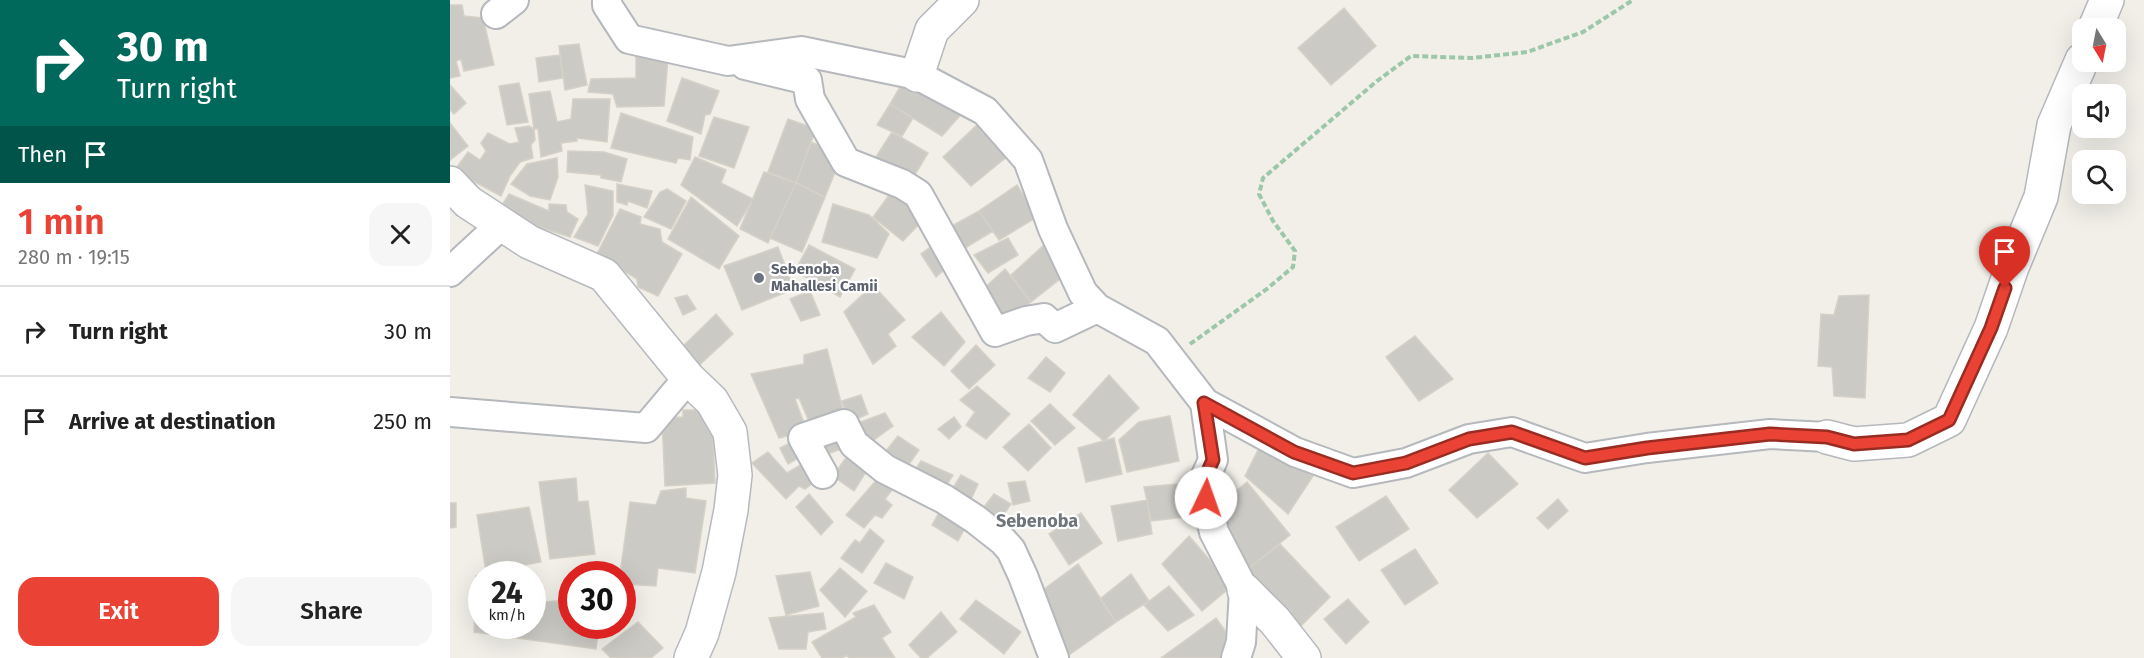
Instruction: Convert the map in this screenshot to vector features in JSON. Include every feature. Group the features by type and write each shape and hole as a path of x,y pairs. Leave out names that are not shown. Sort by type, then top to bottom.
{"street":[{"path":"607,0 607,4 629,39 807,80 810,99 846,162 902,184 918,194 995,332 1026,321 1044,318 1054,328 1096,309"},
{"path":"917,75 932,30 962,0"},
{"path":"2099,18 2107,0"},
{"path":"728,61 801,51 917,75 985,111 1028,160 1053,229 1083,292 1096,309 1157,341 1204,403 1294,452 1353,473 1406,463 1469,439 1512,432 1585,458 1647,448 1770,434 1827,437 1854,444 1908,440 1949,420 1991,328 2012,267 2041,197 2055,125 2077,72"},
{"path":"450,183 468,202 529,242 604,275 688,378 712,400 730,432 735,475 731,510 719,572 702,633 691,658"},
{"path":"450,272 502,224"},
{"path":"450,412 646,428 688,378"},
{"path":"1204,403 1213,460 1203,482 1214,532 1244,590 1275,621 1304,658"},
{"path":"823,474 803,438 844,424 854,444 885,469 944,499 1003,541 1011,550 1023,576 1054,658"},
{"path":"1236,658 1241,642 1244,590"}],"path":[{"path":"1170,358 1268,288 1293,267 1295,251 1273,221 1258,194 1263,178 1377,81 1411,56 1472,58 1527,52 1583,32 1633,0"}],"building":[{"path":"450,5 462,5 464,16 483,18 494,65 464,71 461,59 456,61 460,76 450,78"},
{"path":"1344,8 1376,46 1331,85 1298,48"},
{"path":"579,44 587,85 565,90 559,46"},
{"path":"560,55 563,78 539,82 536,58"},
{"path":"636,56 668,58 664,106 617,107 613,94 588,92 591,79 636,78"},
{"path":"906,77 965,110 942,136 890,104"},
{"path":"682,78 719,91 710,114 705,115 701,134 667,121"},
{"path":"519,83 528,122 507,125 499,86"},
{"path":"451,86 466,103 454,114 450,110"},
{"path":"550,91 557,122 571,119 573,99 610,99 607,142 577,138 577,141 561,143 562,151 541,157 538,129 534,129 529,94"},
{"path":"890,104 913,118 902,136 877,125"},
{"path":"621,113 693,137 690,160 678,158 676,163 611,148"},
{"path":"714,117 749,127 734,168 699,156"},
{"path":"788,119 816,129 796,183 768,172"},
{"path":"980,122 1008,156 971,186 943,157"},
{"path":"450,123 468,146 450,160"},
{"path":"529,126 534,129 535,140 531,145 533,158 520,162 510,176 501,196 454,171 468,152 480,160 486,151 481,143 488,133 510,144 519,142 515,128"},
{"path":"892,132 928,153 910,183 872,163"},
{"path":"811,142 842,155 825,197 796,183"},
{"path":"568,151 604,152 627,159 621,182 601,178 601,175 567,172"},
{"path":"695,157 726,170 721,183 753,199 737,226 681,185"},
{"path":"557,158 558,177 550,200 530,196 511,184 527,164"},
{"path":"764,172 796,183 768,243 740,229"},
{"path":"796,183 825,197 802,252 770,238"},
{"path":"617,184 652,191 647,208 628,201 627,205 617,202"},
{"path":"585,185 613,191 613,215 598,246 574,237 588,214"},
{"path":"1017,185 1037,217 999,240 979,211"},
{"path":"895,187 925,218 903,241 873,217"},
{"path":"667,189 686,201 671,229 644,217 660,192"},
{"path":"509,194 549,211 549,204 566,205 567,212 578,219 570,237 533,225 501,207"},
{"path":"691,197 739,236 719,269 668,239"},
{"path":"833,204 869,215 889,234 877,258 822,242"},
{"path":"620,209 641,217 640,224 660,229 662,242 682,254 658,296 638,287 637,279 597,254"},
{"path":"979,211 993,231 957,253 946,229"},
{"path":"1008,238 1018,255 988,273 974,255"},
{"path":"940,240 952,263 936,277 921,254"},
{"path":"809,245 855,269 840,297 795,271"},
{"path":"1044,245 1065,275 1031,302 1011,275"},
{"name":"Sebenoba Mahallesi Camii","path":"778,247 794,289 742,310 724,266"},
{"path":"1005,269 1031,302 997,328 980,292"},
{"path":"873,285 905,320 888,334 896,346 873,364 844,312"},
{"path":"810,291 820,315 801,321 790,299"},
{"path":"687,295 696,309 683,315 675,298"},
{"path":"1869,295 1865,398 1834,396 1832,367 1818,366 1821,314 1834,315 1839,296"},
{"path":"941,312 965,342 944,366 912,337"},
{"path":"716,314 733,334 694,370 678,351"},
{"path":"1415,336 1453,379 1419,401 1386,357"},
{"path":"976,345 995,365 969,389 951,371"},
{"path":"827,349 845,418 811,426 799,398 795,399 807,431 779,438 751,374 804,364 804,355"},
{"path":"1046,357 1065,373 1050,392 1028,378"},
{"path":"1109,375 1139,408 1104,441 1073,415"},
{"path":"977,386 1010,414 986,439 966,425 975,412 960,400"},
{"path":"861,395 868,414 849,422 842,401"},
{"path":"1050,404 1075,428 1055,445 1031,421"},
{"path":"683,410 701,410 701,416 712,416 715,483 665,486 662,418 683,417"},
{"path":"885,413 893,426 867,445 850,426"},
{"path":"1170,416 1179,461 1127,472 1119,440 1139,422"},
{"path":"954,417 961,427 949,439 938,429"},
{"path":"1029,424 1051,448 1028,471 1003,447"},
{"path":"843,429 849,446 822,456 816,439"},
{"path":"898,436 919,450 903,473 881,457"},
{"path":"1114,438 1122,474 1086,482 1078,448"},
{"path":"797,439 804,455 788,464 780,448"},
{"path":"1261,444 1313,476 1288,514 1245,476"},
{"path":"852,449 871,464 854,491 833,476"},
{"path":"768,452 787,473 809,460 818,479 805,489 799,486 786,499 752,463"},
{"path":"1488,453 1518,484 1477,518 1449,490"},
{"path":"921,461 953,475 943,491 910,478"},
{"path":"961,475 978,484 968,506 948,496"},
{"path":"879,477 892,490 885,499 892,505 882,518 875,515 864,528 846,515"},
{"path":"576,478 578,502 588,501 595,554 550,559 539,482"},
{"path":"1025,481 1030,501 1013,505 1008,483"},
{"path":"1247,482 1290,535 1247,570 1204,517"},
{"path":"1189,483 1194,516 1151,521 1144,487"},
{"path":"686,488 686,498 706,501 695,573 658,568 656,586 636,585 636,561 622,561 630,502 656,505 661,491"},
{"path":"809,494 833,522 821,535 796,507"},
{"path":"994,494 1011,504 995,527 977,516"},
{"path":"1386,496 1409,529 1359,561 1336,527"},
{"path":"1558,499 1568,511 1548,529 1537,518"},
{"path":"1147,500 1152,534 1118,541 1111,506"},
{"path":"450,503 456,503 456,527 450,528"},
{"path":"943,506 968,522 958,541 932,525"},
{"path":"529,507 541,561 484,561 477,515"},
{"path":"1081,513 1102,543 1069,565 1049,534"},
{"path":"870,529 884,541 862,573 841,558 855,540 860,543"},
{"path":"1189,536 1232,586 1202,611 1162,564"},
{"path":"1280,544 1330,597 1298,629 1247,570"},
{"path":"1415,549 1438,583 1405,605 1381,570"},
{"path":"886,563 913,577 904,599 874,583"},
{"path":"1078,564 1116,622 1066,657 1036,595"},
{"path":"840,568 867,591 845,617 820,590"},
{"path":"810,572 819,606 786,615 776,576"},
{"path":"1131,574 1149,601 1116,622 1100,599"},
{"path":"1169,586 1194,615 1168,631 1144,605"},
{"path":"1348,599 1369,622 1346,644 1324,619"},
{"path":"976,600 1021,632 1004,654 960,619"},
{"path":"558,601 558,639 597,639 596,649 524,639 546,639 546,602"},
{"path":"874,605 891,632 882,638 895,658 849,658 847,655 842,658 822,658 812,642 856,617 853,613"},
{"path":"941,612 957,632 927,658 921,658 909,645"},
{"path":"823,613 826,629 808,632 806,649 779,649 769,618"},
{"path":"1216,618 1233,642 1229,658 1161,658"},
{"path":"638,622 663,648 651,658 611,658 602,649 615,639 636,639 636,624"}],"place":[{"name":"Sebenoba Mahallesi Camii","path":"759,278"}],"district":[{"name":"Sebenoba","path":"1037,521"}],"route":[{"path":"1206,498 1203,482 1213,460 1204,403 1294,452 1353,473 1406,463 1469,439 1512,432 1585,458 1647,448 1770,434 1827,437 1854,444 1908,440 1949,420 1991,328 2005,288"}]}
